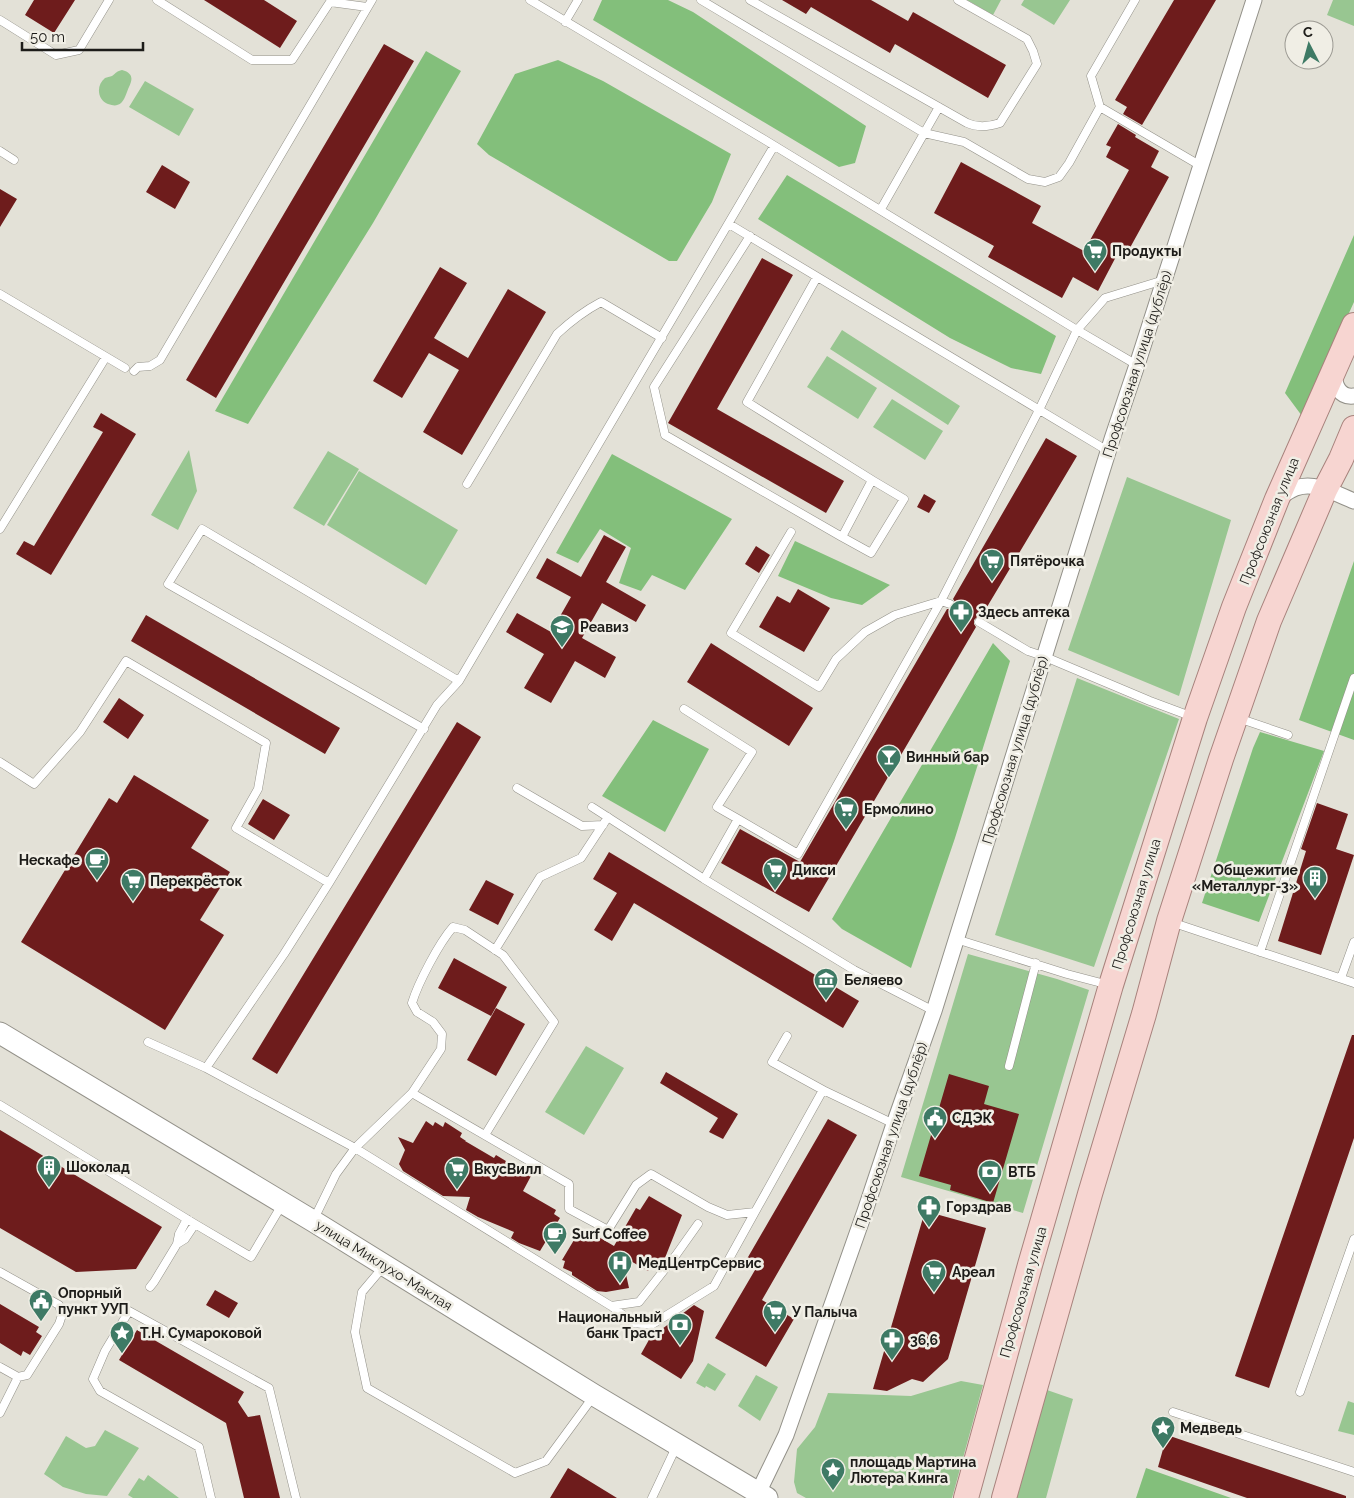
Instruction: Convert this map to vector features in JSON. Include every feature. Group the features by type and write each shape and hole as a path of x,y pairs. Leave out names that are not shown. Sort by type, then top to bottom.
{"main road":[{"name":"Профсоюзная улица","path":"966,1498 1111,986 1195,718 1234,607 1277,499 1354,325"},
{"path":"1004,1498 1090,1194 1144,1014 1169,921 1269,621 1325,490 1354,428"},
{"name":"улица Миклухо-Маклая","path":"4,1038 313,1221 760,1496"}],"street":[{"name":"Профсоюзная улица (дублёр)","path":"760,1496 786,1435 934,1010 1108,451 1254,0"},
{"path":"1334,370 1334,380 1342,394 1348,397 1354,396"},
{"path":"1277,499 1294,488 1308,485 1354,501"}],"lane":[{"path":"0,20 56,55 79,50 109,0"},
{"path":"157,0 252,60 292,60 329,1 367,7"},
{"path":"356,0 367,7"},
{"path":"134,371 138,368 150,366 160,360 372,0"},
{"path":"530,0 881,209 1077,330 1137,364"},
{"path":"565,22 578,0"},
{"path":"701,0 924,133 964,142 1028,179 1045,182 1059,177 1069,163 1100,107"},
{"path":"750,0 974,126 985,127 1000,123 1036,64 1033,50 1027,39 958,0"},
{"path":"1135,0 1091,76 1100,107 1201,166"},
{"path":"881,209 939,107"},
{"path":"206,1068 284,954 437,705 459,681 774,146"},
{"path":"0,151 14,160"},
{"path":"729,224 1108,451"},
{"path":"750,236 654,388 665,435 871,553 904,499 747,402 818,277"},
{"path":"684,709 752,752 717,808 798,854 941,600 1039,410 1077,330 1104,298 1165,279"},
{"path":"0,294 125,368"},
{"path":"467,484 557,334 569,322 601,302 662,338"},
{"path":"0,529 106,356"},
{"path":"842,537 872,480"},
{"path":"424,729 168,584 202,529 459,681"},
{"path":"791,532 731,633 819,687 836,659 865,632 895,615 941,600 950,604"},
{"path":"979,622 1028,651 1195,718"},
{"path":"0,762 34,784 80,732 126,661 266,743 258,789 236,828 329,883"},
{"path":"1260,952 1354,678"},
{"path":"1236,717 1288,735"},
{"path":"517,788 582,826 602,825"},
{"path":"592,807 854,970 934,1010"},
{"path":"495,950 540,878 581,858 608,817"},
{"path":"704,878 738,819"},
{"path":"1169,921 1239,947 1260,952 1354,983"},
{"path":"313,1221 336,1174 355,1148 412,1093 441,1049 442,1034 433,1022 417,1012 412,1004 415,993 446,936 454,927 465,930 503,955 554,1022 485,1135"},
{"path":"956,939 1111,986"},
{"path":"1340,978 1354,942"},
{"path":"1009,1066 1036,963"},
{"path":"787,1036 772,1062 878,1118 894,1124"},
{"path":"148,1042 206,1068 355,1148 611,1306 634,1323 651,1325 714,1286 823,1090"},
{"path":"412,1093 569,1184 569,1209 608,1230 636,1185 651,1174 708,1207 727,1215 755,1212"},
{"path":"0,1105 251,1257 283,1203"},
{"path":"150,1287 177,1244 179,1234 187,1219"},
{"path":"177,1244 186,1239 195,1224"},
{"path":"611,1306 639,1302 698,1224"},
{"path":"1300,1392 1354,1239"},
{"path":"384,1266 362,1292 355,1332 367,1388 515,1473 546,1461 594,1395"},
{"path":"0,1272 59,1305 62,1315 59,1324 27,1375 18,1378 0,1413"},
{"path":"211,1498 198,1447 100,1391 93,1379 104,1351 129,1311 269,1388 296,1498"},
{"path":"0,1367 18,1378"},
{"path":"1173,1412 1354,1472"},
{"path":"652,1498 677,1444"}],"green space":[{"path":"602,0 668,0 693,12 866,126 855,163 839,167 593,20"},
{"path":"967,0 1001,0 993,15"},
{"path":"1024,0 1070,0 1054,25 1021,5"},
{"path":"1333,0 1354,0 1354,26 1327,15"},
{"path":"426,51 461,71 373,223 248,424 215,411"},
{"path":"558,60 603,81 731,154 712,202 677,261 669,261 489,155 477,144 515,74"},
{"path":"122,70 130,75 131,79 125,97 117,105 108,104 100,96 100,84 105,78"},
{"path":"145,81 194,109 179,136 129,107"},
{"path":"787,175 1056,336 1041,374 1011,368 950,338 758,219"},
{"path":"1354,235 1354,302 1302,416 1285,393"},
{"path":"842,330 960,406 948,425 830,349"},
{"path":"827,356 877,388 858,419 807,387"},
{"path":"892,399 943,431 925,460 873,427"},
{"path":"189,450 197,491 178,530 151,515"},
{"path":"328,451 359,469 324,526 293,508"},
{"path":"612,454 732,519 685,590 652,575 641,591 619,583 631,548 600,529 578,563 556,553"},
{"path":"359,471 458,530 426,585 327,525"},
{"path":"1127,477 1231,520 1179,696 1068,650"},
{"path":"795,541 890,585 862,605 831,598 778,576"},
{"path":"1354,561 1354,740 1299,720"},
{"path":"993,643 1010,661 955,838 911,968 842,929 832,919"},
{"path":"1077,678 1179,719 1094,967 995,935"},
{"path":"653,720 709,749 665,832 602,796"},
{"path":"1260,732 1324,751 1259,922 1202,903"},
{"path":"968,954 1089,990 1023,1213 901,1177"},
{"path":"586,1046 624,1068 584,1135 545,1112"},
{"path":"708,1363 726,1374 715,1391 696,1383"},
{"path":"756,1375 778,1387 760,1421 738,1406"},
{"path":"961,1381 983,1385 952,1498 806,1498 797,1493 794,1482 797,1449 815,1427 828,1393 911,1396"},
{"path":"1047,1390 1073,1399 1046,1498 1017,1498"},
{"path":"1348,1401 1354,1403 1354,1435 1338,1431"},
{"path":"105,1430 139,1448 107,1496 86,1494 63,1487 44,1474 66,1436 86,1448 95,1446"},
{"path":"1146,1468 1231,1498 1136,1498"},
{"path":"148,1475 179,1498 133,1498 128,1495 139,1478 144,1481"}],"building":[{"path":"34,0 75,0 54,33 25,15"},
{"path":"204,0 264,0 297,21 280,48"},
{"path":"782,0 871,0 908,21 913,12 1006,65 988,98 895,44 890,53 811,7 806,14"},
{"path":"1174,0 1216,0 1142,125 1123,114 1127,107 1115,100"},
{"path":"384,44 414,61 216,398 186,380"},
{"path":"1118,124 1136,135 1135,137 1159,151 1151,167 1169,177 1126,255 1119,251 1098,291 1073,277 1062,298 988,257 994,246 934,213 961,162 1041,206 1032,223 1084,251 1129,170 1106,157 1111,147 1106,145"},
{"path":"162,165 190,182 175,209 146,192"},
{"path":"0,189 17,199 0,227"},
{"path":"762,258 793,275 717,409 844,481 826,513 668,423"},
{"path":"440,267 467,283 434,338 468,358 508,289 546,312 462,455 423,432 459,370 429,353 402,398 373,381"},
{"path":"101,413 136,434 51,575 16,554 24,541 34,546 103,432 93,427"},
{"path":"1046,438 1077,456 981,617 977,617 974,620 976,627 809,912 721,863 740,829 800,862 947,609 952,609 955,606 953,599"},
{"path":"924,494 936,501 929,513 917,507"},
{"path":"604,535 626,547 606,582 646,605 636,622 602,603 582,638 616,657 605,678 575,661 551,703 524,688 544,654 506,632 517,613 551,632 571,597 536,578 547,558 581,577"},
{"path":"756,546 770,555 759,573 745,564"},
{"path":"798,589 830,608 804,652 759,627 777,596 790,603"},
{"path":"146,615 340,728 325,754 131,641"},
{"path":"711,643 813,708 789,746 687,682"},
{"path":"119,698 144,715 128,739 103,722"},
{"path":"457,722 481,737 277,1074 252,1059"},
{"path":"134,775 209,820 191,848 230,872 200,920 224,935 165,1030 21,942 109,798 117,803"},
{"path":"263,799 290,815 274,840 248,824"},
{"name":"Общежитие «Металлург-3»","path":"1317,803 1348,814 1336,849 1354,855 1321,955 1278,941 1306,851 1301,849"},
{"path":"609,852 859,1001 843,1028 634,903 612,941 594,930 617,893 593,879"},
{"path":"486,880 514,894 498,925 469,910"},
{"path":"454,958 507,987 491,1016 438,988"},
{"path":"496,1008 525,1024 496,1076 467,1060"},
{"path":"1352,1035 1354,1035 1354,1138 1269,1388 1235,1376"},
{"path":"666,1072 738,1114 723,1139 709,1132 718,1118 660,1083"},
{"path":"949,1074 989,1086 984,1104 1019,1114 993,1203 950,1190 951,1185 919,1176"},
{"path":"828,1119 857,1135 762,1300 794,1319 766,1367 715,1338 755,1270 744,1264"},
{"path":"426,1121 433,1126 435,1122 443,1127 445,1122 462,1133 460,1137 465,1141 494,1158 496,1155 531,1176 523,1191 556,1210 554,1214 560,1218 540,1251 511,1238 514,1232 466,1210 470,1197 443,1196 403,1171 399,1164 405,1150 398,1137 413,1143"},
{"name":"Шоколад","path":"0,1130 162,1227 136,1269 76,1272 0,1228"},
{"path":"649,1196 682,1215 663,1263 656,1260 648,1271 622,1256 629,1288 606,1292 597,1291 572,1275 572,1272 563,1268 565,1261 562,1260 580,1230 588,1235 590,1232 614,1246 636,1208 640,1210"},
{"name":"Ареал","path":"925,1211 986,1228 948,1359 923,1382 912,1379 887,1391 873,1389"},
{"path":"215,1290 238,1303 229,1318 206,1305"},
{"path":"0,1304 39,1327 36,1332 42,1336 30,1355 23,1351 21,1356 0,1343"},
{"path":"694,1305 704,1311 693,1361 681,1379 641,1354 650,1338"},
{"path":"137,1330 244,1392 238,1402 248,1417 260,1415 280,1498 244,1498 226,1423 119,1360"},
{"path":"1167,1435 1346,1496 1346,1498 1247,1498 1158,1467"},
{"path":"568,1468 617,1498 550,1498"}],"place":[{"name":"Продукты","path":"1095,272"},
{"name":"Пятёрочка","path":"992,582"},
{"name":"Здесь аптека","path":"961,633"},
{"name":"Реавиз","path":"562,648"},
{"name":"Винный бар","path":"889,778"},
{"name":"Ермолино","path":"846,830"},
{"name":"Нескафе","path":"97,881"},
{"name":"Дикси","path":"775,891"},
{"name":"Общежитие «Металлург-3»","path":"1315,899"},
{"name":"Перекрёсток","path":"133,902"},
{"name":"Беляево","path":"826,1001"},
{"name":"СДЭК","path":"935,1139"},
{"name":"Шоколад","path":"49,1188"},
{"name":"ВкусВилл","path":"457,1190"},
{"name":"ВТБ","path":"990,1193"},
{"name":"Горздрав","path":"929,1228"},
{"name":"Surf Coffee","path":"555,1255"},
{"name":"МедЦентрСервис","path":"620,1284"},
{"name":"Ареал","path":"934,1293"},
{"name":"Опорный пункт УУП","path":"41,1322"},
{"name":"У Палыча","path":"775,1333"},
{"name":"Национальный банк Траст","path":"680,1346"},
{"name":"Т.Н. Сумароковой","path":"122,1354"},
{"name":"36,6","path":"892,1361"},
{"name":"Медведь","path":"1163,1449"},
{"name":"площадь Мартина Лютера Кинга","path":"833,1491"}]}
